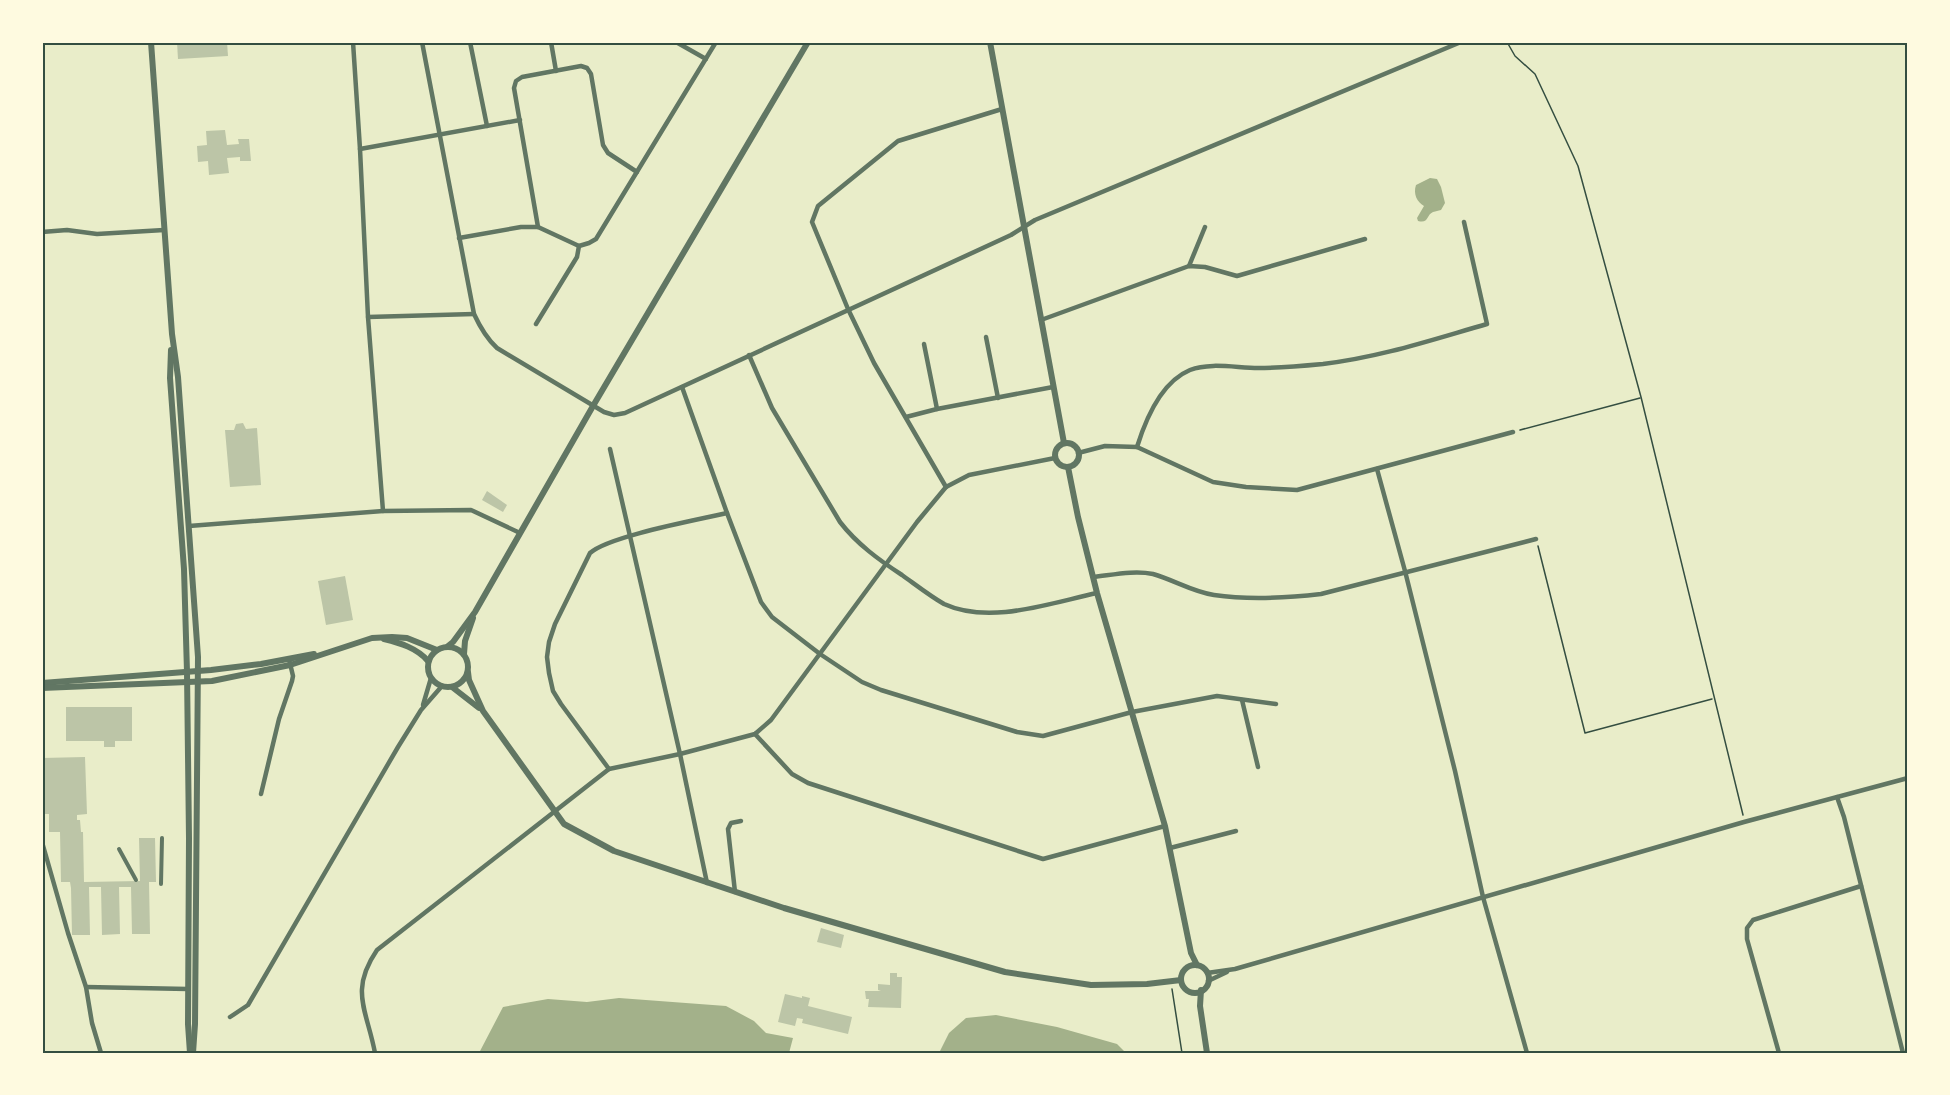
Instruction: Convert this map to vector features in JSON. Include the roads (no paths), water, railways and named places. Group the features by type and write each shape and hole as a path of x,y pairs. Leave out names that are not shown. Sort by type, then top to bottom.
{"street":[{"path":"151,42 172,334 178,377 198,672 195,1024 191,1053"},
{"path":"353,42 368,317 383,511"},
{"path":"422,42 474,314 481,329 497,348 593,406 614,415 682,387 1011,235 1035,220 1461,42"},
{"path":"470,42 487,126"},
{"path":"551,42 556,70"},
{"path":"676,42 706,59"},
{"path":"459,238 538,227 579,246 596,239 716,42"},
{"path":"483,711 452,687 442,686 431,678 428,661 436,650 453,642 475,612 593,406 808,42"},
{"path":"990,42 1064,443"},
{"path":"538,227 514,88 516,81 522,77 581,66 587,68 591,74 603,145 608,153 637,172"},
{"path":"946,487 874,363 848,309 812,222 818,206 898,141 1002,109"},
{"path":"360,149 520,120"},
{"path":"1137,447 1141,433 1165,388 1177,377 1192,369 1211,366 1259,368 1351,360 1387,354 1488,324 1464,222"},
{"path":"1190,266 1205,226"},
{"path":"42,232 67,230 97,234 164,230"},
{"path":"1041,320 1190,266 1205,267 1237,276 1365,239"},
{"path":"536,324 577,257 579,246"},
{"path":"368,317 474,314"},
{"path":"172,334 170,378 184,569 187,672 188,988 191,1053"},
{"path":"986,337 998,398"},
{"path":"924,344 937,409"},
{"path":"749,355 772,408 840,522 851,537 885,564 943,603 979,613 1002,614 1097,593"},
{"path":"682,387 761,602 772,617 820,654 862,682 881,690 1031,735 1043,736 1058,734 1132,712 1217,696 1276,704"},
{"path":"906,417 1053,387"},
{"path":"1078,453 1105,446 1137,447 1214,482 1246,488 1297,490 1513,432"},
{"path":"1064,443 1074,446 1078,453 1077,462 1068,466 1060,465 1055,458 1056,450 1064,443"},
{"path":"610,449 707,883"},
{"path":"375,1053 361,990 366,971 377,950 609,769 680,754 755,734 771,720 885,564 946,487 969,475 1055,458"},
{"path":"1068,466 1097,593 1165,826 1191,953 1197,965 1203,968 1208,977"},
{"path":"1377,469 1452,759 1483,897 1527,1053"},
{"path":"189,526 383,511 471,510 520,533"},
{"path":"609,769 553,691 547,657 555,624 590,553 596,548 629,537 727,513"},
{"path":"1093,577 1133,573 1152,574 1214,595 1268,598 1321,594 1536,539"},
{"path":"475,612 465,641 464,654 468,665 469,680 483,711 564,824 614,851 735,892 1005,972 1091,985 1182,982"},
{"path":"42,688 222,679 372,639 392,636 407,638 436,650"},
{"path":"380,638 406,646 428,661"},
{"path":"448,646 464,654"},
{"path":"42,683 198,672 289,662"},
{"path":"261,795 279,719 292,681 289,662"},
{"path":"452,687 462,681 468,672"},
{"path":"421,710 431,678"},
{"path":"230,1017 248,1005 252,999 398,747 421,710 442,686"},
{"path":"1242,700 1258,766"},
{"path":"755,734 792,774 808,783 1044,859 1165,826"},
{"path":"1207,1053 1200,1006 1202,990 1208,977 1744,822 1908,778"},
{"path":"1837,797 1904,1053"},
{"path":"735,892 728,829 731,824 741,821"},
{"path":"1170,848 1236,831"},
{"path":"161,884 162,838"},
{"path":"42,842 86,987 101,1053"},
{"path":"119,849 136,880"},
{"path":"1779,1053 1747,939 1748,928 1753,920 1861,886"},
{"path":"1188,967 1191,953"},
{"path":"1197,965 1183,971 1182,982 1200,1006"},
{"path":"1149,984 1182,982"},
{"path":"86,987 188,988"},
{"path":"1191,992 1202,990"}]}
